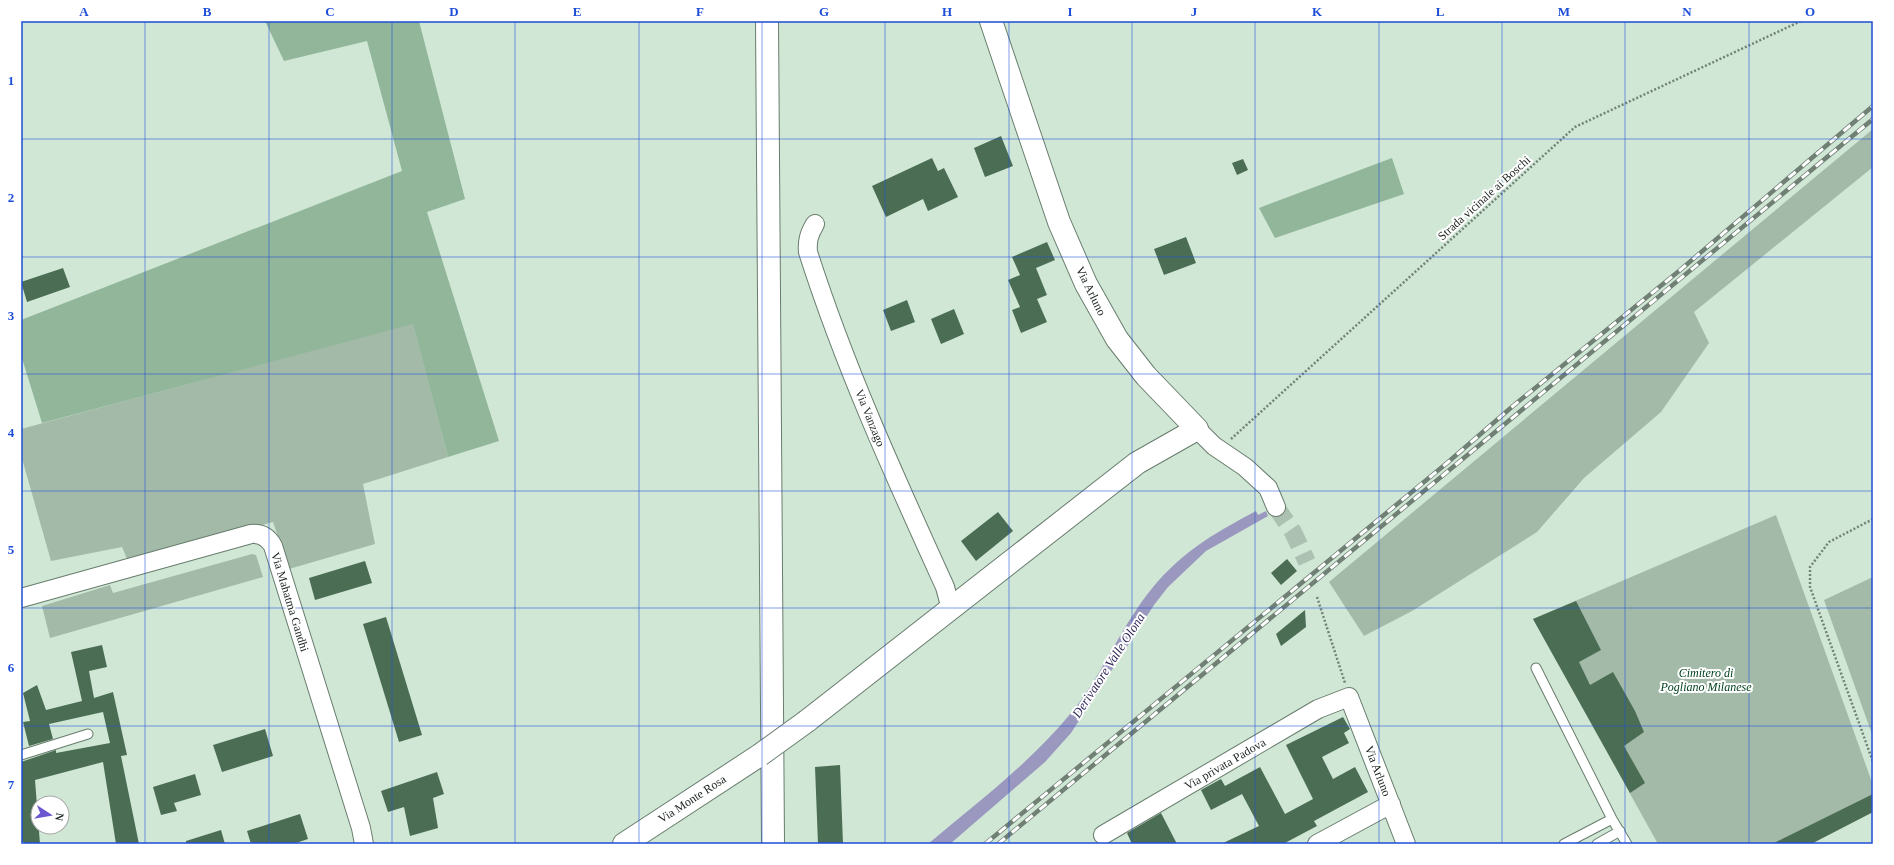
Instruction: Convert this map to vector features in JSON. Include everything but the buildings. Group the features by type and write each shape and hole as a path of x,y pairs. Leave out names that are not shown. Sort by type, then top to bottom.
{"street":[{"path":"767,21 773,844"},
{"name":"Via Arluno","path":"991,21 1059,222 1086,284 1117,340 1146,376 1197,429 1220,450 1245,467 1268,488 1276,507"},
{"name":"Via Vanzago","path":"815,224 809,233 807,244 808,252 824,302 884,453 945,587 951,609"},
{"path":"951,609 1137,463 1197,429"},
{"name":"Via Mahatma Gandhi","path":"21,598 251,534 256,534 267,538 270,541 275,554 361,828 364,844"},
{"name":"Via Monte Rosa","path":"624,844 760,755 951,609"},
{"name":"Via Arluno","path":"1349,697 1406,844"},
{"name":"Via privata Padova","path":"1103,835 1318,709 1349,697"},
{"path":"1317,844 1391,804"}],"lane":[{"path":"1536,668 1612,819 1627,844"},
{"path":"21,755 88,734"},
{"path":"1564,844 1612,819"},
{"path":"1598,844 1620,831"}],"path":[{"name":"Strada vicinale ai Boschi","path":"1220,450 1575,127 1801,21"},
{"path":"1873,519 1829,542 1810,567 1810,587 1873,762"}],"green space":[{"path":"265,21 419,21 465,199 427,212 499,441 448,457 413,324 42,423 21,355 21,320 402,171 367,41 284,61"},
{"path":"1873,129 1873,167 1694,312 1709,343 1661,412 1584,478 1537,532 1412,611 1364,636 1329,582"},
{"path":"1392,158 1404,194 1275,238 1259,208"},
{"path":"413,323 448,457 363,484 375,544 289,569 273,522 128,561 122,547 51,561 21,455 21,429"},
{"name":"Cimitero di Pogliano Milanese","path":"1776,515 1873,785 1873,812 1811,844 1658,844 1533,619"},
{"path":"252,554 256,555 263,577 50,638 42,606 110,585 113,593"},
{"path":"1873,577 1873,737 1824,600"}],"water":[{"name":"Derivatore Valle Olona","path":"1256,511 1258,515 1266,511 1268,516 1206,551 1168,587 1154,605 1071,733 1045,762 950,844 928,844 1003,782 1038,749 1071,713 1101,670 1136,610 1170,568 1210,537"}],"tunnel":[{"path":"1276,507 1293,532 1307,562"}],"railway":[{"path":"985,844 1447,463 1513,406 1679,271 1873,106"},
{"path":"998,844 1873,119"}]}
